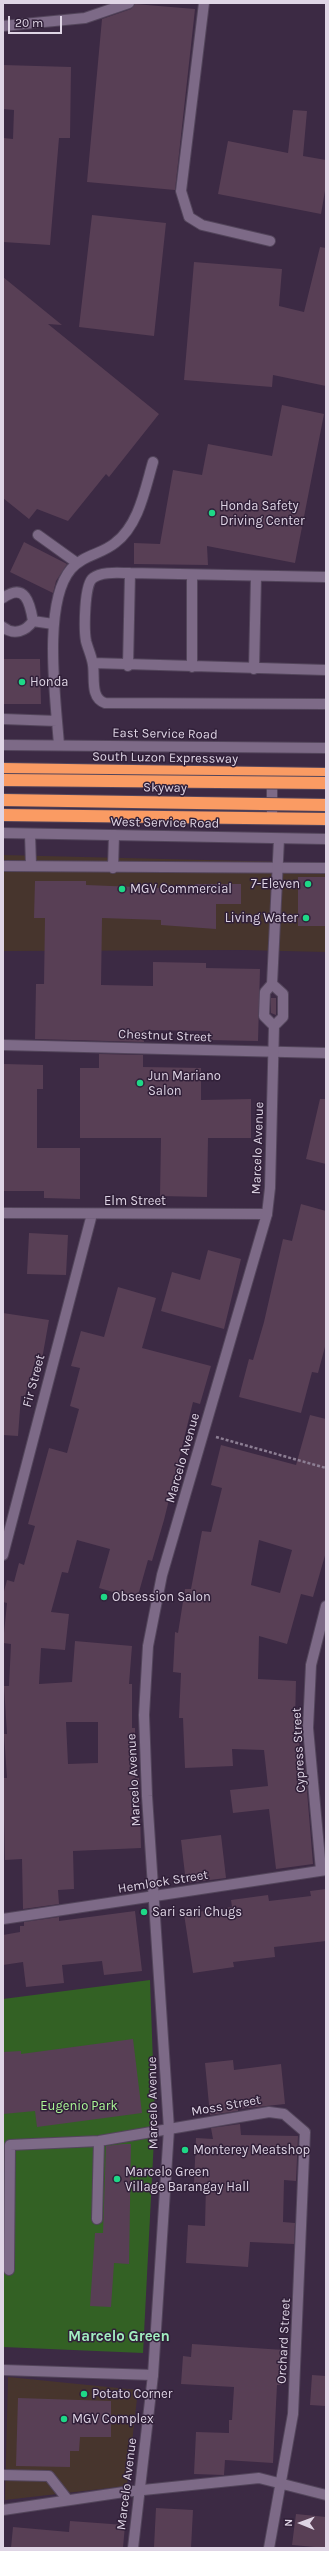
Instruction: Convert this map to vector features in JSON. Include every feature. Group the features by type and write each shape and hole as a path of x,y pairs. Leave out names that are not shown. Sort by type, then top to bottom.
{"highway":[{"name":"South Luzon Expressway","path":"3,769 326,774"},
{"name":"Skyway","path":"3,780 326,783"},
{"name":"Skyway","path":"3,800 326,804"},
{"path":"3,815 326,819"}],"street":[{"path":"3,26 85,18 129,3"},
{"path":"204,3 181,191 184,204 189,217 202,225 270,241"},
{"path":"58,746 53,624 66,576 77,563 115,544 125,533 137,515 153,462"},
{"path":"38,536 77,563"},
{"path":"326,577 192,576 113,573 94,577 88,585 86,640 93,663 96,696 99,701 105,703 326,704"},
{"path":"128,666 130,573"},
{"path":"192,576 192,667"},
{"path":"254,669 256,576"},
{"path":"3,598 9,594 19,593 25,595 30,602 33,621 28,629 20,631 13,632 3,628"},
{"path":"33,621 53,624"},
{"path":"93,663 128,666 326,670"},
{"path":"3,719 58,721"},
{"name":"East Service Road","path":"3,745 326,748"},
{"path":"272,774 272,818"},
{"name":"West Service Road","path":"3,833 326,839"},
{"path":"30,834 31,866"},
{"path":"113,868 114,835"},
{"path":"274,1026 264,1016 265,992 272,984 279,839"},
{"path":"3,866 113,868 326,868"},
{"name":"Marcelo Avenue","path":"133,2548 138,2490 154,2376 169,2129 144,1715 148,1646 162,1575 267,1214 270,1188 274,1026 283,1017 283,994 272,984"},
{"name":"Chestnut Street","path":"3,1045 326,1053"},
{"name":"Elm Street","path":"3,1213 267,1214"},
{"name":"Fir Street","path":"3,1555 92,1214"},
{"name":"Cypress Street","path":"324,1870 308,1728 311,1665 326,1606"},
{"name":"Hemlock Street","path":"3,1919 324,1870"},
{"name":"Moss Street","path":"9,2270 10,2146 99,2141 269,2112 284,2114 304,2132"},
{"name":"Orchard Street","path":"269,2548 293,2414 304,2132"},
{"path":"98,2219 99,2141"},
{"path":"3,2370 154,2376"},
{"path":"3,2475 49,2476 67,2499"},
{"path":"3,2510 67,2499 138,2490 259,2478 280,2482 326,2495"}],"path":[{"path":"204,1434 326,1468"}],"shaded area":[{"path":"3,855 326,863 326,952 243,950 3,951"},
{"path":"8,2377 138,2390 127,2486 5,2500"}],"green space":[{"name":"Eugenio Park","path":"150,1980 155,2119 143,2353 3,2347 3,1999"}],"building":[{"path":"135,4 195,9 175,190 87,182 102,19 131,9"},
{"path":"3,65 71,67 70,138 59,138 50,245 3,242 3,138 13,139 14,110 3,109"},
{"path":"293,110 307,111 303,156 326,160 326,185 321,214 218,194 228,141 288,153"},
{"path":"92,215 166,223 154,336 79,327"},
{"path":"320,247 326,248 326,386 273,375 272,387 184,380 194,262 282,269 279,306 304,312"},
{"path":"3,277 62,325 48,324 159,414 109,477 106,474 68,521 37,509 29,519 3,498"},
{"path":"282,405 324,414 295,563 207,546 208,565 134,564 134,543 160,544 173,470 202,475 208,444 272,456"},
{"path":"24,542 67,564 56,581 53,593 10,572"},
{"name":"Honda","path":"3,659 40,659 41,704 3,704"},
{"path":"298,877 326,877 326,926 298,926"},
{"path":"35,881 86,881 86,885 161,888 161,886 195,886 195,884 241,884 241,904 216,904 216,929 161,925 161,920 102,918 101,985 153,986 153,962 206,963 206,968 260,969 258,1041 210,1040 210,1031 144,1030 144,1042 35,1039 36,984 44,984 45,918 34,918"},
{"path":"271,998 276,998 276,1015 271,1013"},
{"path":"99,1054 143,1055 143,1067 201,1068 201,1100 251,1099 251,1138 208,1138 207,1197 160,1196 161,1138 80,1138 80,1068 99,1068"},
{"path":"4,1064 43,1065 43,1089 37,1089 37,1148 80,1148 80,1199 44,1198 44,1191 3,1191"},
{"path":"320,1099 326,1099 326,1164 306,1159"},
{"path":"301,1204 326,1211 326,1343 318,1373 312,1372 301,1413 239,1397 249,1359 253,1360 264,1322 283,1239 292,1241"},
{"path":"29,1233 68,1235 66,1275 27,1274"},
{"path":"208,1250 241,1259 224,1329 161,1311 172,1272 200,1280"},
{"path":"118,1287 156,1298 142,1348 211,1366 200,1404 193,1402 164,1520 152,1561 148,1560 137,1599 99,1588 110,1549 77,1540 68,1573 62,1572 51,1612 69,1614 65,1650 41,1648 39,1684 72,1682 75,1641 132,1646 129,1684 132,1684 132,1728 135,1728 135,1778 139,1778 141,1848 73,1851 74,1889 58,1890 59,1904 23,1909 22,1859 5,1860 3,1778 7,1778 4,1734 7,1734 4,1686 9,1686 11,1644 3,1643 7,1603 3,1602 3,1595 7,1580 14,1582 19,1563 24,1565 35,1526 28,1524 49,1448 67,1453 79,1409 70,1406 80,1368 71,1366 81,1331 104,1337","holes":["66,1722 98,1722 98,1763 68,1764"]},
{"path":"3,1313 49,1320 42,1359 36,1358 25,1396 21,1396 18,1436 3,1435"},
{"path":"310,1415 326,1419 326,1552 313,1597 301,1594 287,1644 259,1636 258,1679 296,1681 295,1723 300,1723 299,1767 305,1767 313,1864 276,1869 269,1809 233,1813 230,1790 268,1786 264,1750 232,1749 233,1766 185,1768 183,1718 179,1718 181,1673 173,1672 175,1632 178,1633 185,1589 191,1589 202,1531 211,1532 222,1488 211,1485 221,1445 296,1465","holes":["259,1540 292,1550 280,1593 251,1585"]},
{"path":"221,1835 226,1878 186,1883 181,1840"},
{"path":"326,1889 326,1941 274,1947 275,1957 233,1962 234,1967 193,1973 184,1914 232,1907 231,1900 268,1895 269,1901 311,1896 310,1891"},
{"path":"135,1911 142,1971 104,1975 102,1961 62,1965 64,1983 26,1987 23,1962 3,1965 3,1935 20,1932 20,1926 24,1926 24,1922 59,1917 59,1921"},
{"path":"133,2039 142,2113 37,2127 35,2111 3,2114 3,2052 21,2051 21,2054"},
{"path":"233,2060 234,2070 281,2064 285,2104 238,2109 238,2111 210,2115 205,2063"},
{"path":"240,2124 241,2135 298,2136 296,2181 284,2180 283,2222 295,2223 294,2244 250,2242 248,2267 186,2263 188,2225 205,2226 206,2184 194,2183 196,2138 213,2139 211,2128"},
{"path":"131,2144 129,2264 114,2263 111,2307 90,2306 95,2233 103,2233 106,2146"},
{"path":"192,2344 284,2350 282,2385 277,2385 273,2463 225,2460 224,2475 194,2474 196,2432 229,2433 229,2420 232,2420 234,2387 181,2384 183,2356 191,2357"},
{"path":"312,2375 326,2376 326,2406 310,2405"},
{"name":"MGV Complex","path":"18,2398 111,2401 111,2437 80,2437 79,2451 70,2451 70,2467 16,2466"},
{"path":"156,2508 193,2510 191,2548 154,2547"},
{"path":"296,2514 326,2517 326,2548 292,2545"},
{"path":"70,2521 125,2525 123,2548 11,2548 13,2527 69,2532"}],"place":[{"name":"Honda Safety Driving Center","path":"212,513"},
{"name":"Honda","path":"22,682"},
{"name":"7-Eleven","path":"308,884"},
{"name":"MGV Commercial","path":"122,889"},
{"name":"Living Water","path":"306,918"},
{"name":"Jun Mariano Salon","path":"140,1083"},
{"name":"Obsession Salon","path":"104,1597"},
{"name":"Sari sari Chugs","path":"144,1912"},
{"name":"Monterey Meatshop","path":"185,2150"},
{"name":"Marcelo Green Village Barangay Hall","path":"117,2179"},
{"name":"Potato Corner","path":"84,2394"},
{"name":"MGV Complex","path":"64,2419"}],"district":[{"name":"Marcelo Green","path":"119,2337"}]}
